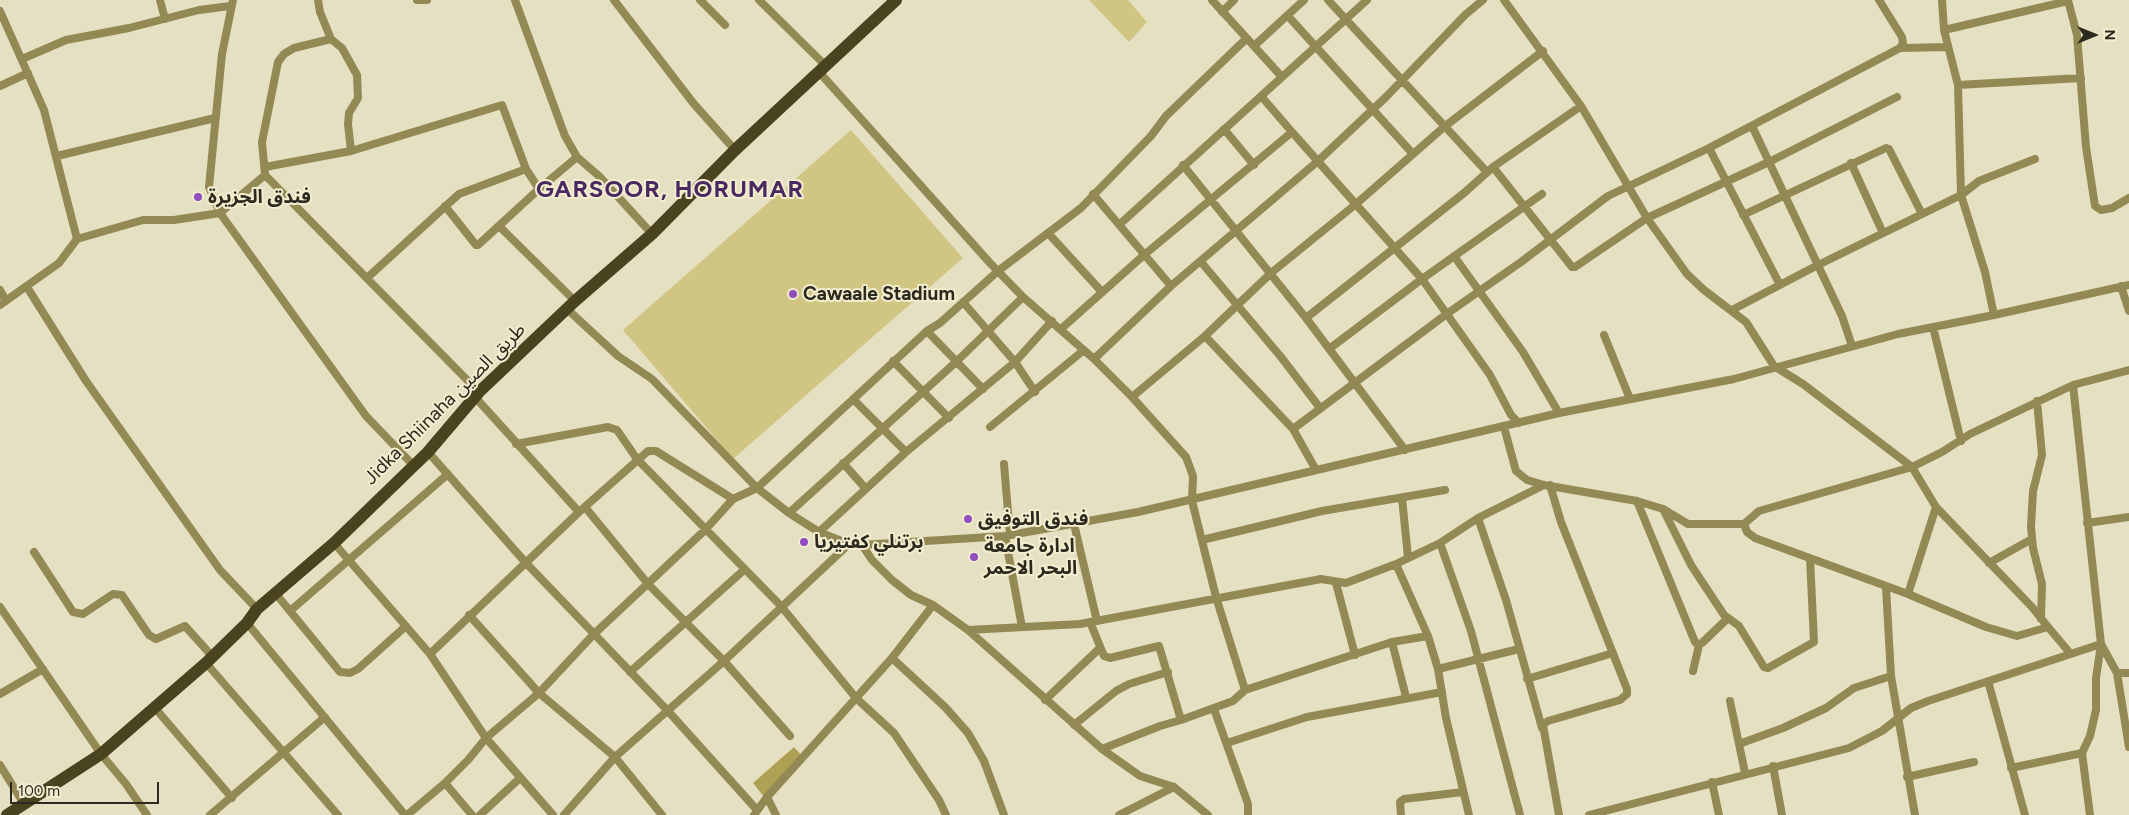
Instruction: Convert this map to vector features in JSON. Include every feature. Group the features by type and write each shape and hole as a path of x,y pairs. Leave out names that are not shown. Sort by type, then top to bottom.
{"main road":[{"name":"Jidka Shiinaha طريق الصين","path":"6,815 101,754 209,660 247,623 257,609 334,543 428,452 477,394 571,305 652,234 735,150 896,0"}],"street":[{"path":"160,0 165,19"},
{"path":"318,0 320,12 331,39 342,48 357,75 359,86 358,98 349,113 348,124 351,151"},
{"path":"417,0 427,0"},
{"path":"515,0 565,136 577,157 599,176 652,234"},
{"path":"614,0 694,104 735,150"},
{"path":"700,0 725,25"},
{"path":"759,0 823,70 998,271 1023,297 1094,359 1132,397 1191,465 1193,476 1192,501 1216,597 1245,690"},
{"path":"1212,0 1282,77"},
{"path":"1222,12 1234,0"},
{"path":"1254,46 1304,0"},
{"path":"1328,0 1444,127 1525,206 1549,238 1572,266 1575,267 1647,218 1769,162 1897,96"},
{"path":"1120,224 1367,0"},
{"path":"1094,359 1171,286 1318,161 1374,109 1465,15 1483,0"},
{"path":"1504,0 1543,51 1581,106 1647,218 1687,274 1704,290 1732,310 1754,333 1774,366 1803,384 1912,466 1936,507 2041,619 2070,653"},
{"path":"1879,0 1902,37 1903,43 1900,48"},
{"path":"1942,0 1944,30 1958,85 1961,195 1985,272 1994,315"},
{"path":"1944,30 2068,0 2077,35 2086,147 2095,206 2101,210 2112,208 2129,198"},
{"path":"22,59 66,40 129,28 232,3 215,118 209,187 220,213 366,416 413,465"},
{"path":"1,16 44,110 77,239"},
{"path":"1288,16 1413,154"},
{"path":"331,39 294,48 284,54 278,62 262,142 265,171 477,394 516,444 582,510 684,624 724,661 790,736"},
{"path":"247,623 406,815 445,783 468,760 486,738 539,693 593,635 705,530 733,499 757,488 927,331 940,323 998,271 1068,218 1151,136 1166,116 1246,39"},
{"path":"1293,429 1608,196 1709,148 1900,48 1948,47"},
{"path":"1132,397 1205,336 1237,303 1271,273 1356,204 1444,127 1543,51"},
{"path":"0,86 28,73"},
{"path":"1958,85 2081,78"},
{"path":"1262,96 1422,279 1448,313 1490,375 1512,415 1519,423"},
{"path":"0,290 3,303 60,263 77,239 143,220 174,220 220,213 265,171 351,151 502,105 526,169 539,189"},
{"path":"1306,318 1490,170 1581,106"},
{"path":"57,156 215,118"},
{"path":"1752,126 1842,316 1852,346"},
{"path":"1224,129 1254,165"},
{"path":"1061,329 1144,255 1292,132"},
{"path":"1709,148 1780,284"},
{"path":"1743,215 1883,149 1888,149 1922,214"},
{"path":"445,206 476,246 500,227 539,189 577,157"},
{"path":"1732,310 1780,284 1961,195 1980,181 2035,159"},
{"path":"1851,163 1883,233"},
{"path":"1183,165 1356,382 1405,450"},
{"path":"367,278 459,194 526,169"},
{"path":"1093,194 1171,286"},
{"path":"1329,349 1422,279 1542,194"},
{"path":"500,227 618,356 652,379 757,488 789,513 819,532 849,544 862,545 1007,536 1192,501 1559,413 1734,379 1774,366 1852,346 2125,286 2129,311"},
{"path":"1048,233 1102,292"},
{"path":"1454,256 1523,352 1559,413"},
{"path":"1201,262 1237,303 1320,408"},
{"path":"27,287 86,380 220,570 257,609"},
{"path":"789,513 956,362 1023,297"},
{"path":"963,302 1015,362 1035,392"},
{"path":"819,532 906,452 1015,362 1052,321"},
{"path":"1933,327 1961,440"},
{"path":"927,331 983,390"},
{"path":"1604,335 1630,399"},
{"path":"1205,336 1293,429 1316,470"},
{"path":"990,427 1084,350"},
{"path":"894,361 949,418"},
{"path":"1504,427 1516,472 1520,477 1547,485 1637,501 1663,508 1688,524 1744,524 1759,511 1912,466 2037,401 2073,385 2129,370"},
{"path":"2073,385 2101,644 2096,678 2096,710 2090,736 2082,753 2090,815"},
{"path":"853,399 906,452"},
{"path":"2037,401 2042,455 2033,491 2032,538 2042,584 2041,619"},
{"path":"516,444 608,427 617,430 637,460 781,606 856,698 894,733 946,815"},
{"path":"430,654 469,615 648,451 656,450 733,499"},
{"path":"428,452 526,563 668,712 755,812 892,658 933,605"},
{"path":"843,463 866,489"},
{"path":"1004,464 1007,536 1022,627"},
{"path":"290,611 448,474"},
{"path":"968,630 1094,621 1321,579 1336,583 1346,583 1396,564 1440,544 1478,518 1547,485"},
{"path":"1542,728 1548,721 1625,697 1627,689 1547,485"},
{"path":"1202,540 1322,511 1445,490"},
{"path":"1402,498 1408,557"},
{"path":"1637,501 1695,642 1699,645"},
{"path":"1908,594 1936,507"},
{"path":"1663,508 1691,565 1727,619 1739,626 1764,667 1768,668 1811,644 1814,637 1810,558"},
{"path":"2087,523 2129,517"},
{"path":"1478,518 1506,600 1542,728 1558,815"},
{"path":"1074,524 1100,648 1104,656 1110,658 1159,646 1181,720"},
{"path":"1744,524 1747,532 1755,538 1908,594 2010,635 2017,636 2048,628"},
{"path":"1989,563 2032,538"},
{"path":"334,543 430,654 486,738 553,815"},
{"path":"564,815 615,757 668,712 849,544"},
{"path":"1440,544 1479,660 1520,815"},
{"path":"862,545 872,560 892,580 911,595 933,605 968,630 1102,749 1140,776 1174,787 1208,815"},
{"path":"34,552 74,612 83,614 113,594 122,595 149,634 156,639 185,626 209,660 283,754 338,815"},
{"path":"1396,564 1428,636 1438,669 1468,815"},
{"path":"630,672 745,569"},
{"path":"1336,583 1355,655"},
{"path":"1886,587 1891,676 1916,815"},
{"path":"276,594 340,672 345,673 358,669 406,626"},
{"path":"0,607 101,754 126,784 147,815"},
{"path":"469,615 539,693 615,757 662,815"},
{"path":"1693,671 1699,645 1727,619"},
{"path":"1102,749 1160,726 1214,709 1233,701 1245,690 1392,642 1428,636"},
{"path":"1392,642 1406,697"},
{"path":"1588,815 1616,811 1745,773 1849,748 1882,731 1897,717 1928,701 2101,644"},
{"path":"2101,644 2117,673 2129,747"},
{"path":"1045,700 1100,648"},
{"path":"1438,669 1519,649"},
{"path":"1527,679 1613,653"},
{"path":"892,658 945,707 968,733 984,761 1004,815"},
{"path":"0,694 42,669"},
{"path":"1074,725 1116,691 1129,684 1168,672"},
{"path":"2117,673 2129,673"},
{"path":"1738,744 1783,728 1826,708 1854,688 1891,676"},
{"path":"1988,681 2025,815"},
{"path":"1227,743 1307,717 1406,697 1442,692"},
{"path":"1730,701 1745,773"},
{"path":"155,708 232,798"},
{"path":"1214,709 1248,804 1248,815"},
{"path":"210,815 326,717"},
{"path":"2011,768 2082,753"},
{"path":"1908,776 1974,762"},
{"path":"0,765 24,804"},
{"path":"1772,766 1782,815"},
{"path":"480,815 520,778"},
{"path":"1712,782 1719,815"},
{"path":"445,783 472,815"},
{"path":"1119,815 1174,787"},
{"path":"1400,815 1400,802 1404,799 1463,792"},
{"path":"767,797 776,815"}],"shaded area":[{"path":"1089,0 1128,0 1147,22 1129,42"},
{"name":"Cawaale Stadium","path":"851,130 963,258 733,459 623,330"},
{"path":"794,747 801,755 764,797 753,783"}],"place":[{"name":"فندق الجزيرة","path":"198,197"},
{"name":"Cawaale Stadium","path":"793,294"},
{"name":"فندق التوفيق","path":"968,519"},
{"name":"برتنلي كفتيريا","path":"804,542"},
{"name":"ادارة جامعة البحر الاحمر","path":"974,557"}],"district":[{"name":"GARSOOR, HORUMAR","path":"670,190"}]}
